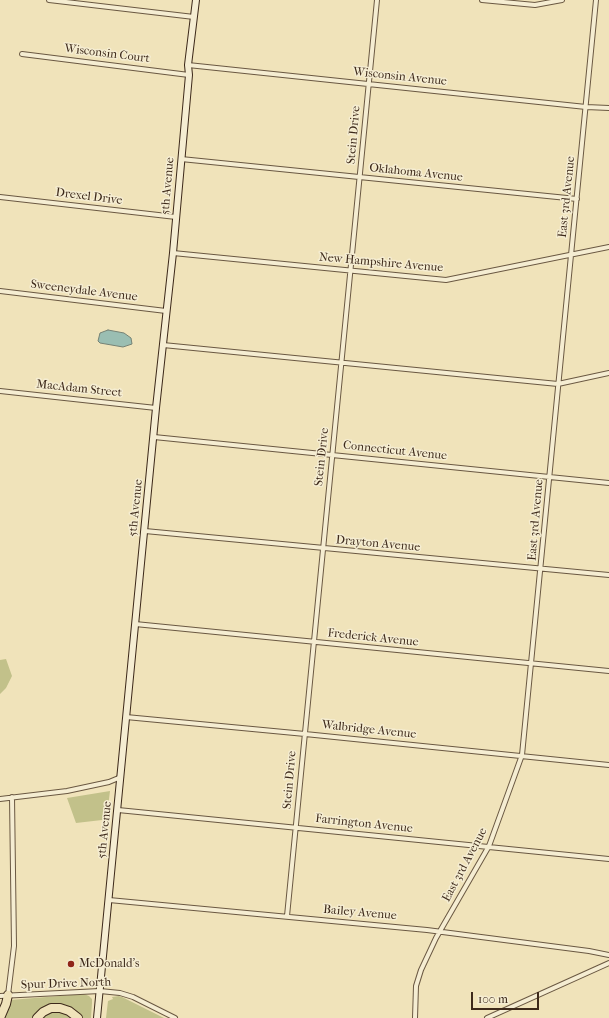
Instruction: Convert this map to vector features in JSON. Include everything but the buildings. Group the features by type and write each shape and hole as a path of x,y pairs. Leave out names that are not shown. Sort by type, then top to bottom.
{"highway":[{"path":"0,1018 5,1008 4,996"},
{"path":"37,1018 43,1012 51,1008 60,1008 69,1011 78,1018"}],"main road":[{"name":"5th Avenue","path":"97,1018 156,408 173,253 189,75 188,65 196,0"}],"street":[{"path":"49,0 194,17"},
{"name":"Stein Drive","path":"286,916 296,828 377,0"},
{"path":"482,0 535,5 562,0"},
{"name":"East 3rd Avenue","path":"415,1018 416,986 419,975 440,931 489,846 522,756 596,0"},
{"name":"Wisconsin Court","path":"22,54 189,75"},
{"name":"Wisconsin Avenue","path":"188,65 586,107 609,108"},
{"name":"Oklahoma Avenue","path":"181,159 577,199"},
{"name":"Drexel Drive","path":"0,197 176,217"},
{"name":"New Hampshire Avenue","path":"173,253 446,280 609,247"},
{"name":"Sweeneydale Avenue","path":"0,291 166,311"},
{"path":"163,345 558,384 609,374"},
{"name":"MacAdam Street","path":"0,391 156,408"},
{"name":"Connecticut Avenue","path":"154,438 609,483"},
{"name":"Drayton Avenue","path":"145,531 609,575"},
{"name":"Frederick Avenue","path":"135,624 609,671"},
{"name":"Walbridge Avenue","path":"126,717 609,765"},
{"path":"0,799 67,791 109,782 121,777"},
{"path":"4,996 14,946 12,798"},
{"name":"Farrington Avenue","path":"118,810 609,859"},
{"name":"Bailey Avenue","path":"109,900 440,931 609,955"},
{"path":"487,1018 609,963"},
{"name":"Spur Drive North","path":"4,996 100,991 120,993 133,996 175,1018"}],"shaded area":[{"path":"6,659 12,676 6,688 0,694 0,660"},
{"path":"110,791 107,815 102,820 76,823 67,798"},
{"path":"84,994 92,999 91,1018 81,1018 66,1007 34,1018 3,1018 10,1000"},
{"path":"119,996 164,1018 106,1018 108,1001 113,999 112,997"},
{"path":"64,1010 76,1018 39,1018 50,1011"}],"water":[{"path":"108,330 124,333 131,338 132,344 123,347 100,343 98,341 100,333"}],"place":[{"name":"McDonald's","path":"71,964"}]}
